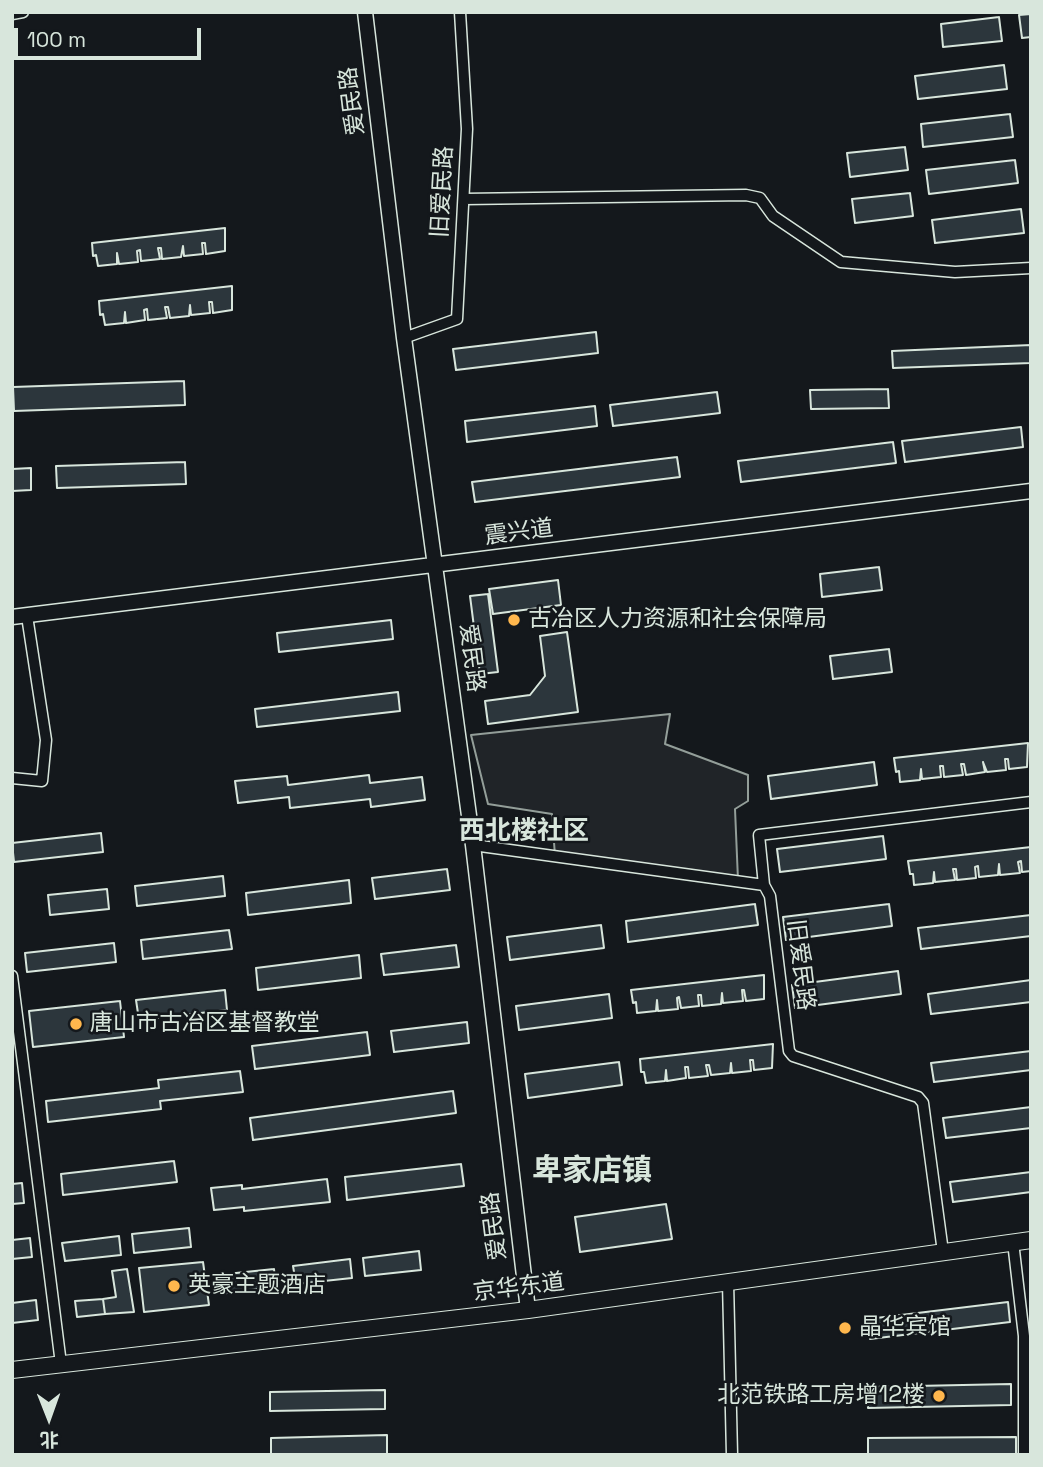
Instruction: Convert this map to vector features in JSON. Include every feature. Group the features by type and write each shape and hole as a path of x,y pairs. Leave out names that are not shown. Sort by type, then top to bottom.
{"main road":[{"name":"京华东道","path":"12,1370 528,1310 1031,1240"}],"street":[{"path":"12,13 23,12"},
{"name":"爱民路","path":"365,12 404,338 472,845 528,1310"},
{"name":"旧爱民路","path":"404,338 457,319 467,129 460,12"},
{"path":"464,199 746,195 760,198 773,216 841,262 955,272 1031,268"},
{"name":"震兴道","path":"20,616 1031,491"},
{"path":"12,778 41,781 46,740 20,616"},
{"path":"472,845 764,885 759,835 1031,802"},
{"name":"旧爱民路","path":"764,885 770,896 789,1051 793,1056 918,1097 923,1103 943,1252"},
{"path":"12,976 61,1364"},
{"path":"1013,1242 1024,1336 1024,1455"},
{"path":"728,1282 732,1455"}],"shaded area":[{"path":"670,714 665,744 748,775 748,801 735,809 738,880 555,856 552,814 488,804 471,735"}],"building":[{"path":"1031,14 1031,37 1022,38 1019,15"},
{"path":"999,17 1002,41 943,47 941,24"},
{"path":"1004,65 1007,89 918,99 915,76"},
{"path":"1010,114 1013,137 923,147 921,124"},
{"path":"905,147 908,170 850,177 847,153"},
{"path":"1015,160 1018,183 929,194 926,170"},
{"path":"910,193 913,216 855,223 852,199"},
{"path":"1021,209 1024,233 935,243 932,220"},
{"path":"225,228 225,251 206,254 205,243 202,243 203,254 184,256 183,246 181,257 162,259 161,248 158,248 160,259 141,261 140,250 137,251 138,262 119,264 117,253 117,264 98,266 96,255 93,256 92,243"},
{"path":"232,286 232,310 213,313 212,302 209,302 210,313 191,315 190,305 189,316 170,318 168,307 165,307 167,318 148,320 147,309 144,310 145,320 126,323 125,312 124,323 105,325 103,314 100,315 99,301"},
{"path":"596,332 598,353 456,370 453,349"},
{"path":"1031,345 1031,363 893,368 892,351"},
{"path":"184,381 185,405 14,411 13,387"},
{"path":"888,389 889,408 811,409 810,390"},
{"path":"717,392 720,413 613,426 610,405"},
{"path":"595,406 597,426 467,442 465,421"},
{"path":"1021,427 1023,447 905,462 902,441"},
{"path":"893,442 896,463 741,482 738,461"},
{"path":"677,457 680,477 475,502 472,482"},
{"path":"185,462 186,484 57,488 56,466"},
{"path":"31,468 31,490 12,491 12,469"},
{"path":"879,567 882,590 822,597 820,574"},
{"name":"古冶区人力资源和社会保障局","path":"558,580 561,605 493,614 489,589"},
{"path":"488,594 498,672 480,674 470,596"},
{"path":"391,620 393,639 279,652 277,633"},
{"name":"古冶区人力资源和社会保障局","path":"567,632 578,712 488,724 485,701 530,695 545,676 540,636"},
{"path":"889,649 892,672 833,679 830,656"},
{"path":"398,692 400,711 257,727 255,709"},
{"path":"1028,743 1027,767 1009,769 1008,759 1005,759 1006,770 987,772 983,762 985,772 966,775 964,764 961,764 963,775 944,777 943,766 940,766 941,777 922,779 921,769 920,780 900,782 899,771 896,772 894,758"},
{"path":"874,762 877,785 771,799 768,776"},
{"path":"369,775 370,783 422,777 425,800 371,807 370,799 290,808 289,797 238,803 235,781 287,776 288,785"},
{"path":"101,833 103,852 14,862 12,843"},
{"path":"883,836 886,859 780,872 777,849"},
{"path":"1031,847 1031,871 1022,872 1021,861 1018,862 1020,873 1000,875 999,864 998,875 979,877 978,866 975,867 976,878 957,880 956,869 953,869 955,880 935,882 934,872 933,883 914,885 913,874 910,874 908,861"},
{"path":"447,869 450,890 375,899 372,878"},
{"path":"223,876 225,896 137,906 135,886"},
{"path":"349,880 351,903 248,915 246,893"},
{"path":"107,889 109,909 50,915 48,895"},
{"path":"755,904 758,925 628,942 626,921"},
{"path":"889,904 892,926 786,940 783,917"},
{"path":"1031,915 1031,936 921,949 918,928"},
{"path":"601,925 604,948 510,960 507,937"},
{"path":"229,930 232,949 143,959 141,940"},
{"path":"114,943 116,962 27,972 25,953"},
{"path":"456,945 459,967 384,975 381,954"},
{"path":"359,955 361,978 258,990 256,968"},
{"path":"898,971 901,994 795,1008 792,985"},
{"path":"764,975 764,999 746,1001 742,990 743,1001 723,1003 722,993 721,1004 702,1006 701,995 698,995 699,1006 681,1008 679,997 678,1009 658,1011 657,1000 656,1011 637,1013 636,1002 633,1003 631,990"},
{"path":"1031,980 1031,1002 931,1014 928,994"},
{"path":"225,990 227,1010 139,1020 136,1000"},
{"path":"609,994 612,1018 519,1030 516,1006"},
{"name":"唐山市古冶区基督教堂","path":"120,1001 124,1037 33,1047 29,1011"},
{"path":"467,1022 469,1043 394,1052 391,1031"},
{"path":"367,1032 370,1055 255,1069 252,1046"},
{"path":"773,1044 772,1068 754,1070 753,1060 750,1060 751,1071 732,1073 731,1063 730,1073 711,1075 709,1065 706,1065 708,1076 689,1078 688,1067 685,1067 686,1078 667,1081 666,1070 665,1081 646,1083 644,1072 641,1072 640,1059"},
{"path":"1031,1051 1031,1070 934,1082 931,1063"},
{"path":"619,1062 622,1085 528,1098 525,1074"},
{"path":"240,1071 243,1092 160,1101 161,1109 48,1122 46,1101 159,1088 158,1080"},
{"path":"453,1091 456,1113 253,1140 250,1118"},
{"path":"1031,1107 1031,1128 946,1138 943,1118"},
{"path":"174,1161 177,1182 63,1195 61,1174"},
{"path":"461,1164 464,1186 347,1200 345,1177"},
{"path":"1031,1172 1031,1192 953,1202 950,1182"},
{"path":"327,1179 330,1202 244,1211 244,1207 214,1210 211,1188 242,1185 242,1189"},
{"path":"22,1183 24,1203 12,1204 12,1184"},
{"path":"666,1204 672,1239 580,1252 575,1217"},
{"path":"189,1228 191,1247 134,1253 132,1234"},
{"path":"119,1236 121,1255 65,1261 62,1243"},
{"path":"30,1238 32,1257 12,1259 12,1240"},
{"path":"419,1251 421,1270 365,1276 363,1258"},
{"path":"350,1259 352,1278 296,1284 293,1266"},
{"name":"英豪主题酒店","path":"203,1262 209,1305 144,1312 139,1268"},
{"path":"127,1269 134,1312 105,1314 103,1299 116,1297 112,1271"},
{"path":"274,1269 276,1287 219,1294 217,1275"},
{"path":"103,1299 105,1314 77,1317 75,1301"},
{"path":"36,1300 38,1320 12,1323 12,1303"},
{"path":"1008,1302 1010,1322 870,1339 868,1319"},
{"name":"北范铁路工房增12楼","path":"1011,1384 1011,1405 868,1408 867,1387"},
{"path":"385,1390 385,1409 270,1411 270,1392"},
{"path":"387,1435 387,1454 271,1455 271,1438"},
{"path":"1016,1437 1016,1455 868,1455 868,1438"}],"place":[{"name":"古冶区人力资源和社会保障局","path":"514,620"},
{"name":"唐山市古冶区基督教堂","path":"76,1024"},
{"name":"英豪主题酒店","path":"174,1286"},
{"name":"晶华宾馆","path":"845,1328"},
{"name":"北范铁路工房增12楼","path":"939,1396"}],"district":[{"name":"西北楼社区","path":"524,832"},
{"name":"卑家店镇","path":"592,1172"}]}
